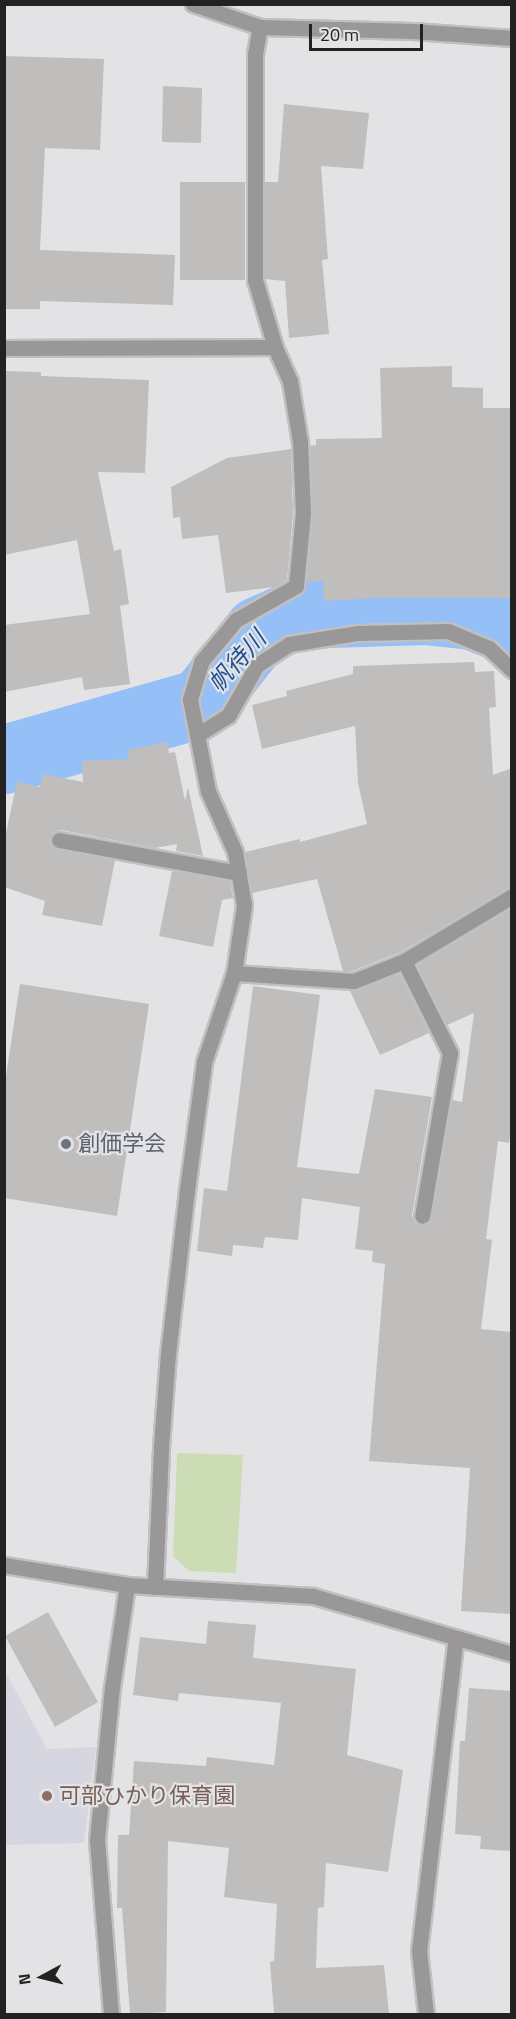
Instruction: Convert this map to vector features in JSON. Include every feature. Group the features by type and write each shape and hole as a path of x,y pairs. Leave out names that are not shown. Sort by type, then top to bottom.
{"street":[{"path":"194,4 260,27 412,31 512,38"},
{"path":"155,1587 160,1447 187,1190 204,1062 234,973 244,905 235,852 208,791 190,699 201,662 236,620 296,586 303,513 300,442 290,381 275,347 255,280 255,54 260,27"},
{"path":"4,348 275,347"},
{"path":"197,735 228,716 257,665 289,644 358,633 448,631 489,648 512,670"},
{"path":"59,840 239,873"},
{"path":"234,973 354,981 404,962 512,896"},
{"path":"404,962 450,1053 422,1216"},
{"path":"4,1565 127,1585 313,1596 512,1654"},
{"path":"111,2014 98,1840 112,1689 127,1585"},
{"path":"426,2014 419,1951 456,1638"}],"shaded area":[{"name":"可部ひかり保育園","path":"4,1669 47,1749 96,1747 84,1843 5,1845"}],"green space":[{"path":"177,1453 243,1455 236,1573 189,1571 173,1556"}],"building":[{"path":"4,56 104,59 100,150 45,148 40,250 175,255 173,305 40,301 40,309 4,309"},
{"path":"163,86 202,88 201,143 162,142"},
{"path":"284,104 369,113 363,169 321,166 328,259 322,260 329,334 289,338 285,281 265,279 265,182 278,182"},
{"path":"180,182 245,182 245,280 180,280"},
{"path":"452,366 452,387 483,388 483,408 512,408 512,598 375,598 324,601 323,580 306,583 313,513 310,446 316,445 316,439 382,438 380,368"},
{"path":"4,371 41,372 41,376 149,380 145,473 98,472 114,551 121,549 129,604 120,606 130,684 84,690 82,677 4,692 4,625 90,614 77,540 4,555"},
{"path":"291,449 293,513 287,580 275,587 226,593 218,535 182,539 180,517 173,518 171,487 227,458"},
{"path":"474,662 475,672 494,671 496,707 489,708 493,775 512,768 512,886 400,952 352,971 343,971 317,879 252,893 245,852 300,839 300,842 367,824 358,783 355,726 262,749 252,705 287,696 286,691 353,674 353,666"},
{"path":"167,742 169,753 175,752 185,801 188,787 203,856 176,851 177,844 155,848 61,830 52,833 50,843 57,849 115,860 102,926 42,915 45,901 4,887 4,842 17,782 40,787 43,774 83,782 82,761 129,759 127,750"},
{"path":"172,871 230,881 233,898 222,900 213,947 159,936"},
{"path":"512,908 512,1126 509,1143 498,1141 486,1239 492,1240 481,1329 512,1332 512,1614 461,1611 470,1468 369,1461 385,1264 372,1262 373,1251 355,1249 360,1207 302,1198 298,1240 265,1237 263,1248 233,1245 232,1256 197,1251 204,1188 227,1191 253,986 320,995 297,1167 359,1174 375,1089 432,1097 412,1215 415,1223 420,1225 429,1223 452,1100 462,1102 474,1013 447,1025 417,965"},
{"path":"399,973 429,1033 380,1055 350,991"},
{"name":"創価学会","path":"20,984 149,1004 117,1216 4,1198 4,1089"},
{"path":"48,1612 98,1702 55,1727 5,1636"},
{"path":"208,1621 256,1625 253,1658 356,1669 347,1755 403,1770 388,1872 326,1863 324,1907 318,1908 316,1968 384,1965 389,2014 274,2014 270,1962 274,1961 277,1904 224,1897 229,1848 168,1841 166,2012 130,2014 122,1908 117,1908 118,1835 129,1835 134,1761 206,1766 207,1757 274,1765 281,1703 179,1693 178,1701 133,1695 140,1637 206,1644"},
{"path":"469,1688 512,1691 512,1851 480,1849 481,1836 455,1834 460,1741 465,1741"}],"waterway":[{"name":"帆待川","path":"4,759 201,703 258,631 296,614 425,610 472,615 512,631"}],"place":[{"name":"創価学会","path":"66,1144"},
{"name":"可部ひかり保育園","path":"47,1796"}]}
